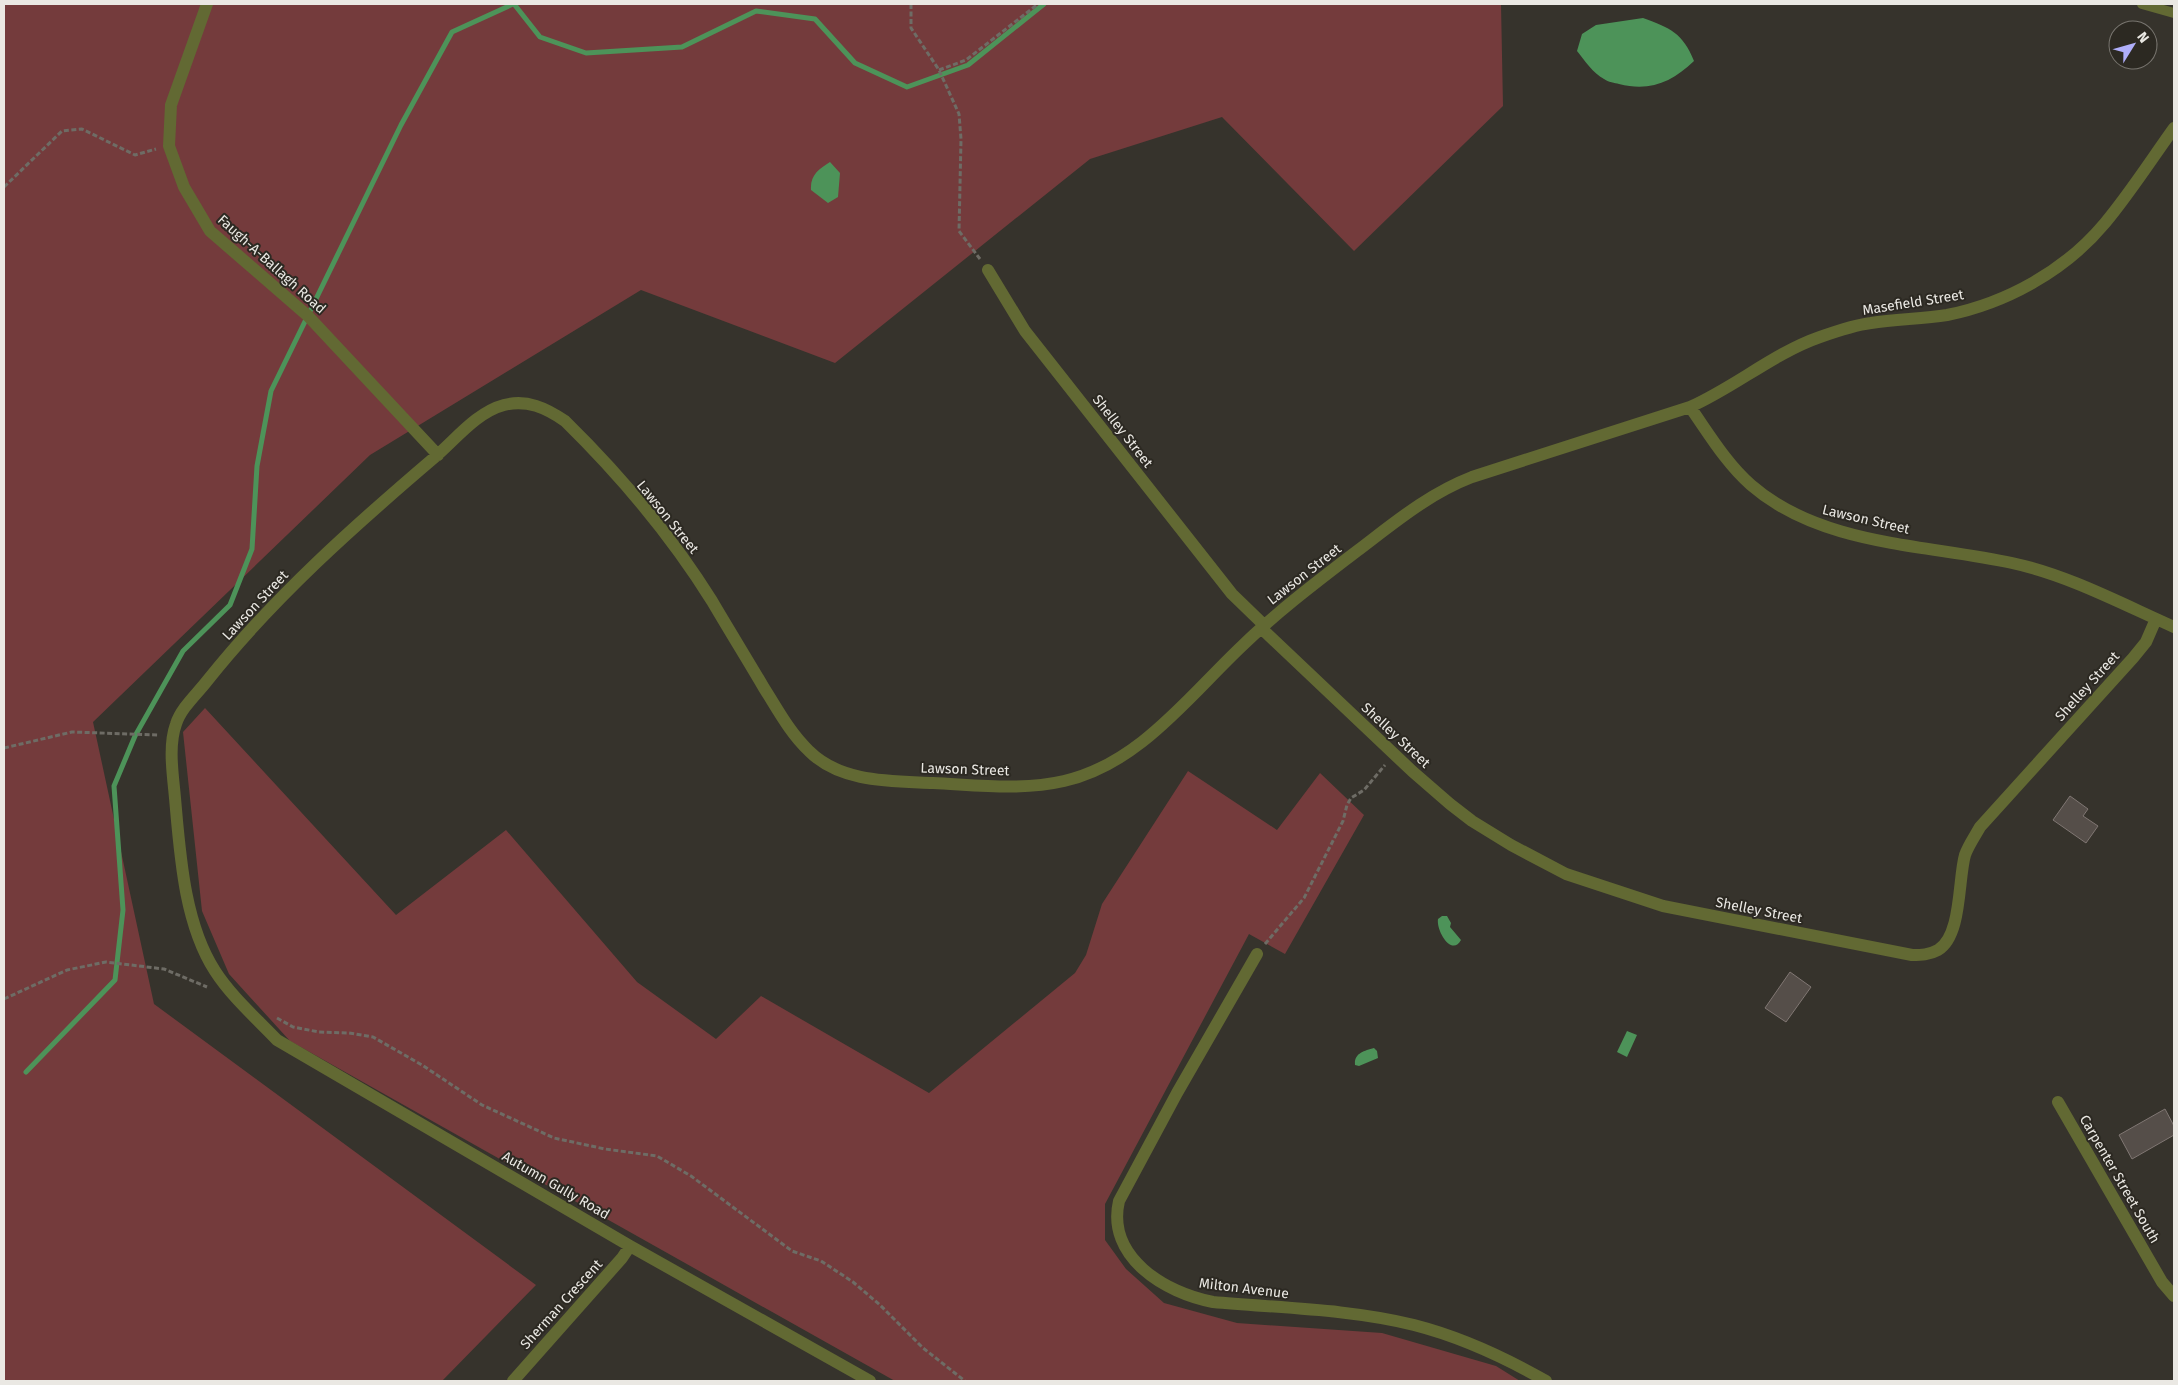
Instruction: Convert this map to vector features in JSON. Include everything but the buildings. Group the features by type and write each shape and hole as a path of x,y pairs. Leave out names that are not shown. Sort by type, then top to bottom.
{"street":[{"name":"Faugh-A-Ballagh Road","path":"207,4 171,105 169,146 184,187 210,231 308,316 438,454"},
{"name":"Masefield Street","path":"1690,407 1723,392 1780,356 1818,338 1871,322 1946,315 1998,299 2022,288 2066,260 2104,224 2174,128"},
{"name":"Shelley Street","path":"988,270 1025,331 1232,594 1262,627 1393,754 1430,788 1472,821 1511,845 1566,874 1663,906 1912,955 1928,955 1940,949 1954,927 1966,854 1980,827 2137,653 2146,642 2156,619"},
{"name":"Lawson Street","path":"239,1000 215,971 194,926 183,877 174,787 173,736 176,722 224,660 287,592 378,506 477,419 504,405 529,403 552,412 565,421 644,509 686,562 796,738 811,754 829,766 850,774 893,781 1020,786 1065,781 1088,773 1129,751 1149,736 1262,627 1315,583 1406,513 1446,487 1690,407 1730,464 1750,484 1773,502 1797,515 1824,527 1853,535 2014,563 2077,584 2174,627"},
{"name":"Milton Avenue","path":"1257,954 1125,1188 1116,1214 1117,1230 1125,1246 1136,1261 1166,1287 1197,1299 1364,1316 1413,1324 1469,1342 1546,1381"},
{"name":"Autumn Gully Road","path":"239,1000 277,1040 630,1246 870,1381"},
{"name":"Carpenter Street South","path":"2058,1102 2162,1282 2174,1296"},
{"name":"Sherman Crescent","path":"513,1381 622,1258 630,1246"}],"lane":[{"path":"2142,4 2174,13"}],"path":[{"path":"912,4 911,28 944,78 959,114 961,139 959,232 988,270"},
{"path":"939,70 966,60 1038,4"},
{"path":"4,187 62,131 82,129 135,155 169,146"},
{"path":"4,748 72,732 173,736"},
{"path":"1257,954 1304,898 1343,821 1347,805 1352,798 1364,790 1393,754"},
{"path":"4,999 67,970 106,962 164,969 214,989"},
{"path":"270,1014 293,1027 319,1032 373,1036 422,1065 482,1105 554,1138 605,1149 657,1156 691,1176 792,1251 821,1262 853,1282 880,1305 923,1348 964,1381"}],"shaded area":[{"path":"4,4 1501,4 1503,106 1354,251 1222,117 1090,159 835,363 641,290 370,455 93,722 154,1004 536,1285 442,1381 4,1381"},
{"path":"1643,18 1675,33 1685,44 1694,61 1669,80 1641,87 1609,82 1596,74 1577,51 1582,34 1596,25"},
{"path":"830,162 840,173 838,197 828,203 811,190 811,185 816,173"},
{"path":"205,708 396,915 506,830 637,982 716,1039 761,996 929,1093 1075,973 1086,955 1102,904 1188,771 1277,830 1320,773 1364,815 1285,954 1249,934 1105,1204 1105,1240 1126,1269 1164,1303 1237,1323 1382,1333 1496,1366 1520,1381 895,1381 290,1041 229,974 202,911 183,732"},
{"path":"1442,916 1447,916 1451,923 1450,927 1461,940 1453,946 1445,940 1439,930 1438,919"},
{"path":"1627,1031 1637,1035 1627,1057 1617,1052"},
{"path":"1374,1048 1377,1051 1378,1058 1359,1066 1355,1065 1358,1055"}],"waterway":[{"path":"26,1072 115,980 123,910 114,786 135,736 183,651 230,605 252,549 257,466 271,391 401,125 452,32 513,4"},
{"path":"514,4 540,37 586,53 682,47 756,11 815,19 855,63 907,87 968,65 1044,4"}]}
